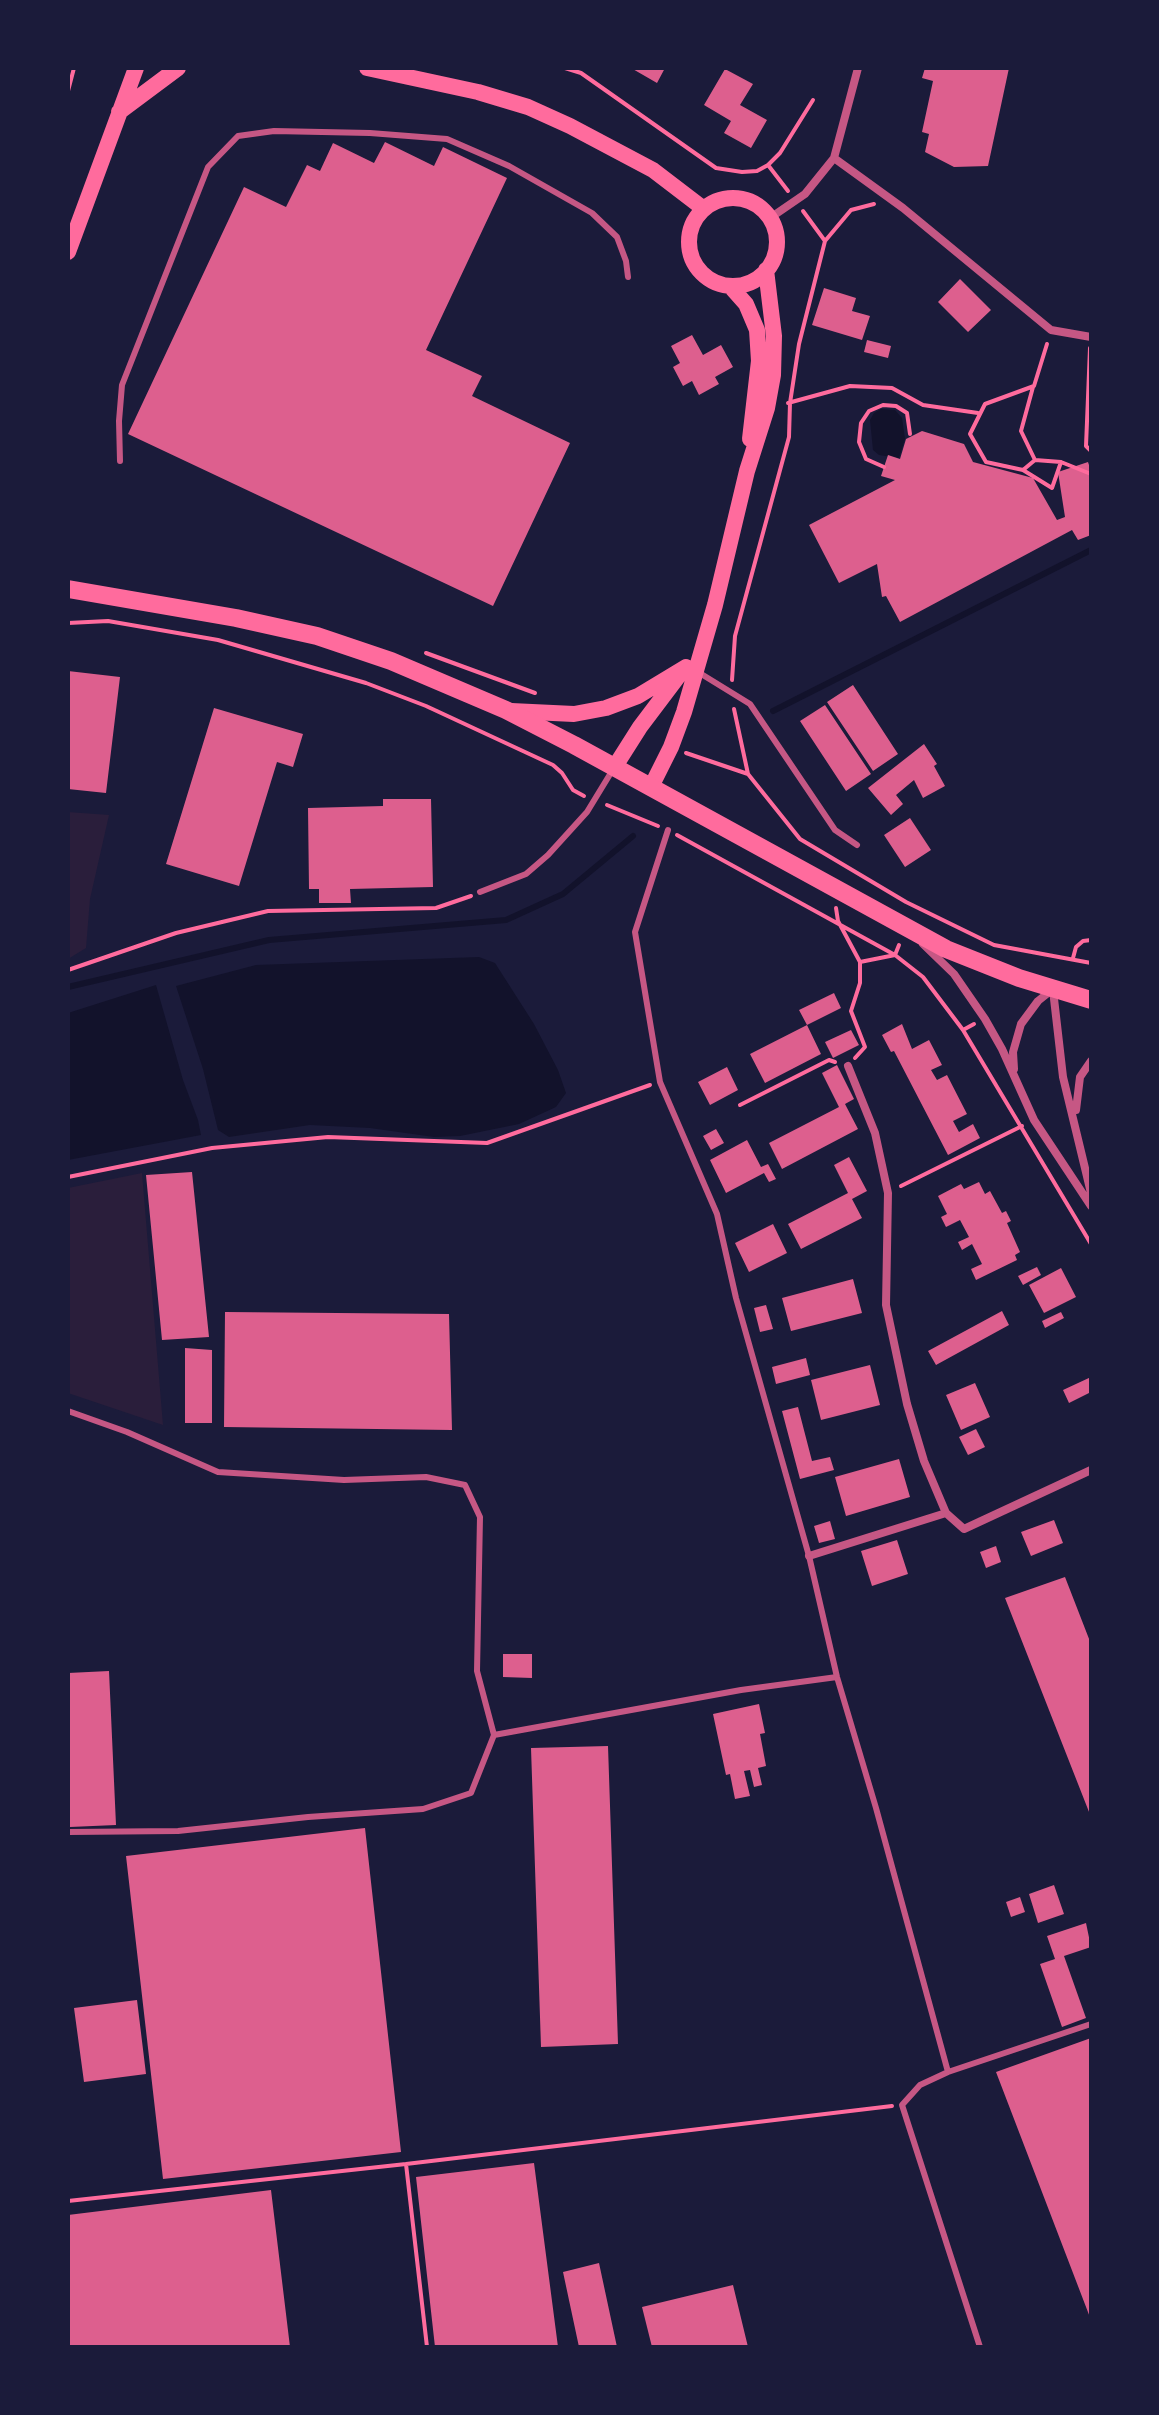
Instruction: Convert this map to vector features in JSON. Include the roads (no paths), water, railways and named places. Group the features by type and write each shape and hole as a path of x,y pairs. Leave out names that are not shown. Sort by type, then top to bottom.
{"main road":[{"path":"68,252 136,68"},
{"path":"117,113 178,68"},
{"path":"367,68 478,92 528,107 653,170 704,209"},
{"path":"739,198 761,208 770,218 775,228 776,250 766,270 750,282 730,286 715,282 705,276 691,256 690,231 704,209 714,202 739,198"},
{"path":"651,787 671,747 691,669 703,645 747,471 767,408 774,356 766,270"},
{"path":"730,286 752,315 759,345 747,471"},
{"path":"68,589 236,618 317,636 391,661 506,710 908,929 986,966 1091,1000"},
{"path":"506,710 574,714 598,710 638,696 691,669"},
{"path":"614,768 645,719 691,669"}],"street":[{"path":"770,218 805,194 834,158 858,68"},
{"path":"834,158 892,200 1051,330 1091,338"},
{"path":"908,929 954,974 985,1019 1034,1120 1091,1206"},
{"path":"1017,1082 1013,1052 1021,1024 1038,1001 1053,989"},
{"path":"1053,989 1063,1077 1091,1193"},
{"path":"1075,1119 1080,1077 1091,1061"},
{"path":"848,1066 875,1133 888,1193 886,1305 907,1404 924,1461 946,1513 964,1529 1091,1470"},
{"path":"809,1556 946,1513"}],"lane":[{"path":"120,461 122,385 208,167 238,136 274,131 370,133 447,139 509,166 592,213 617,237 628,277"},
{"path":"691,669 750,704 835,830 857,845"},
{"path":"480,892 503,885 531,870 577,824 614,768"},
{"path":"668,830 635,932 660,1082 717,1214 736,1298 809,1556 837,1677 948,2072"},
{"path":"68,1411 127,1432 218,1472 344,1480 426,1477 465,1485 480,1517 477,1671 494,1735 471,1793 423,1809 178,1831 68,1832"},
{"path":"494,1735 741,1690 837,1677"},
{"path":"980,2347 902,2105 920,2085 948,2072 1091,2024"}],"waterway":[{"path":"773,711 1091,550"},
{"path":"68,987 269,940 506,920 563,894 633,836"}]}
